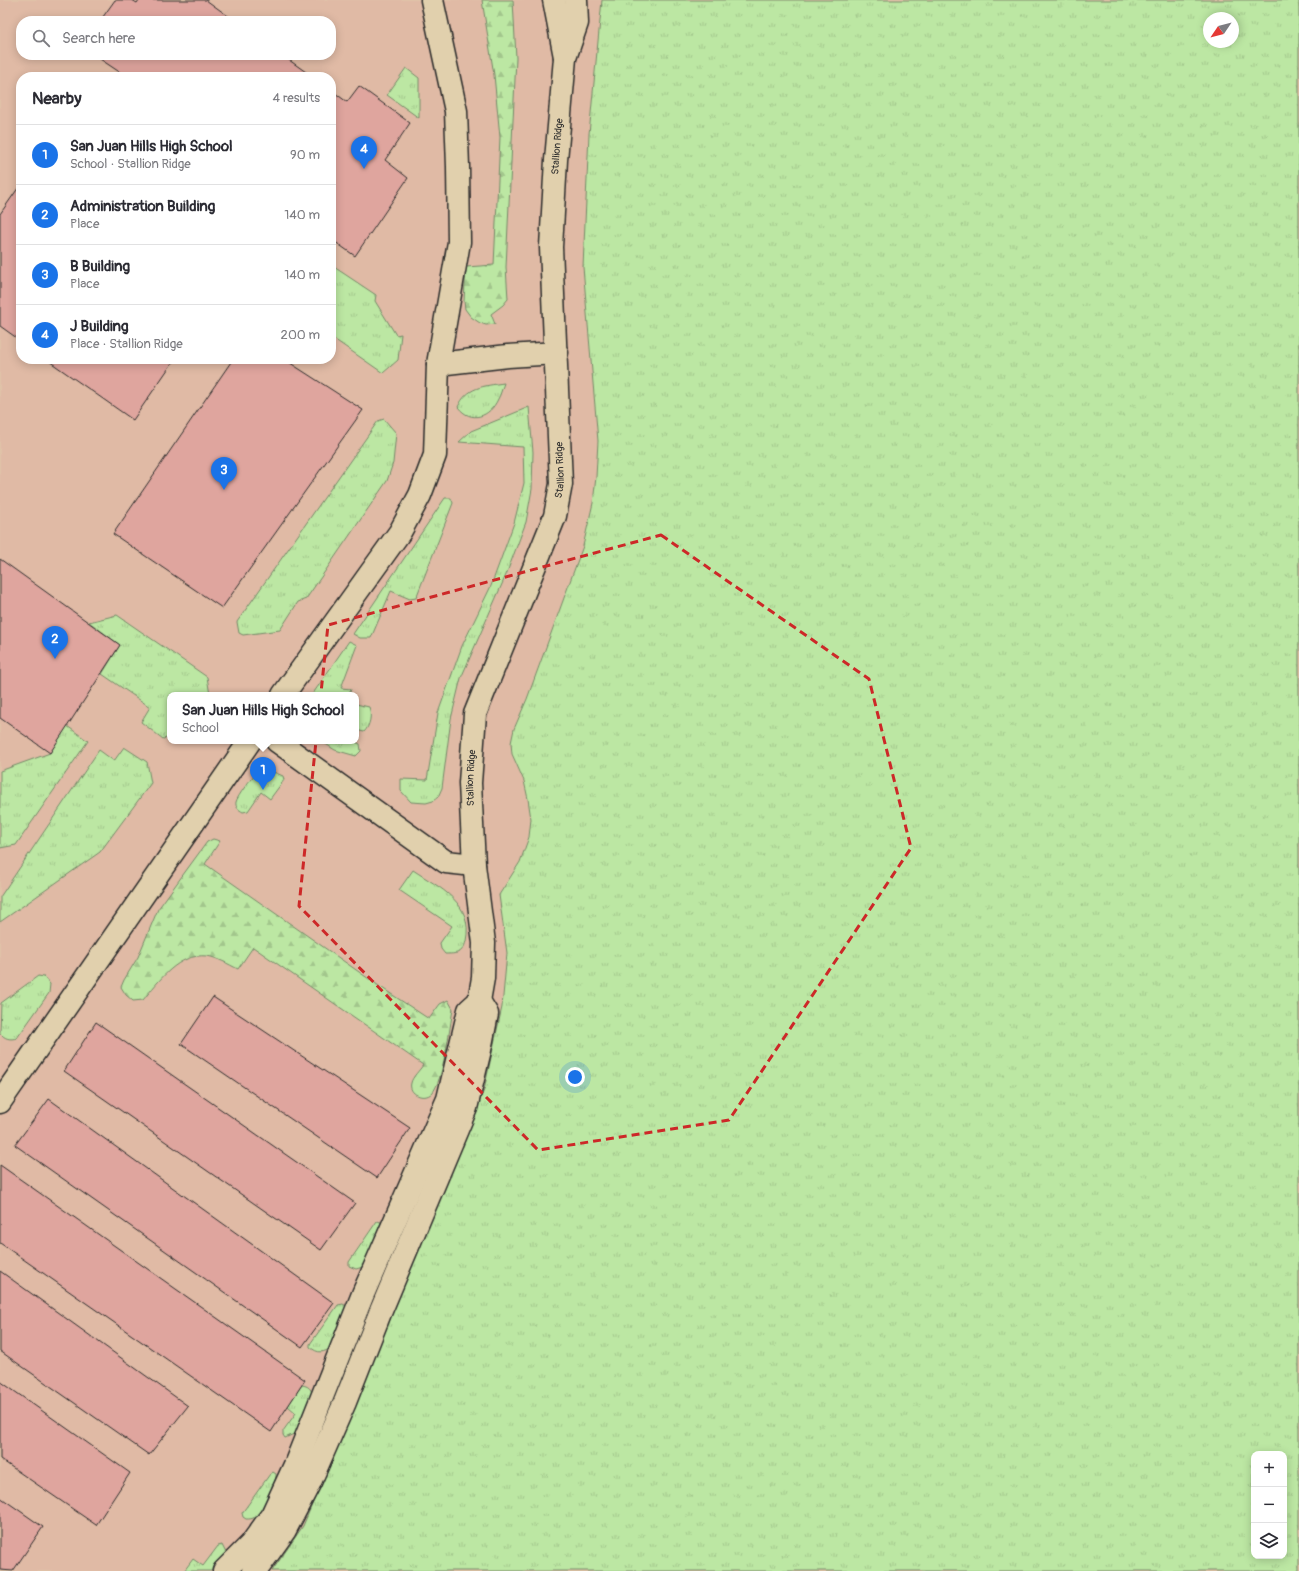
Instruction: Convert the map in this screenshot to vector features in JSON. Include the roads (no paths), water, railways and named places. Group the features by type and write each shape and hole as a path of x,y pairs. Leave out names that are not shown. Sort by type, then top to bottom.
{"street":[{"path":"285,692 400,532 420,495 435,455 438,364 459,242 456,111 432,0"},
{"name":"Stallion Ridge","path":"554,0 565,58"},
{"name":"Stallion Ridge","path":"479,1001 483,978 484,943 474,865 470,783 475,714 555,516 561,484 552,247 556,160 565,58 577,23 576,0"},
{"path":"438,364 508,356 557,353"},
{"path":"0,1102 248,744"},
{"path":"281,744 446,862 474,865"},
{"path":"224,1571 251,1544 272,1515 295,1465 363,1294 448,1099 469,1010 479,1001 487,1014 466,1108 380,1313 345,1402 310,1482 285,1530 254,1571"}],"place":[{"name":"J Building","path":"364,169"},
{"name":"B Building","path":"224,490"},
{"name":"Administration Building","path":"55,659"},
{"name":"San Juan Hills High School","path":"263,790"}]}
